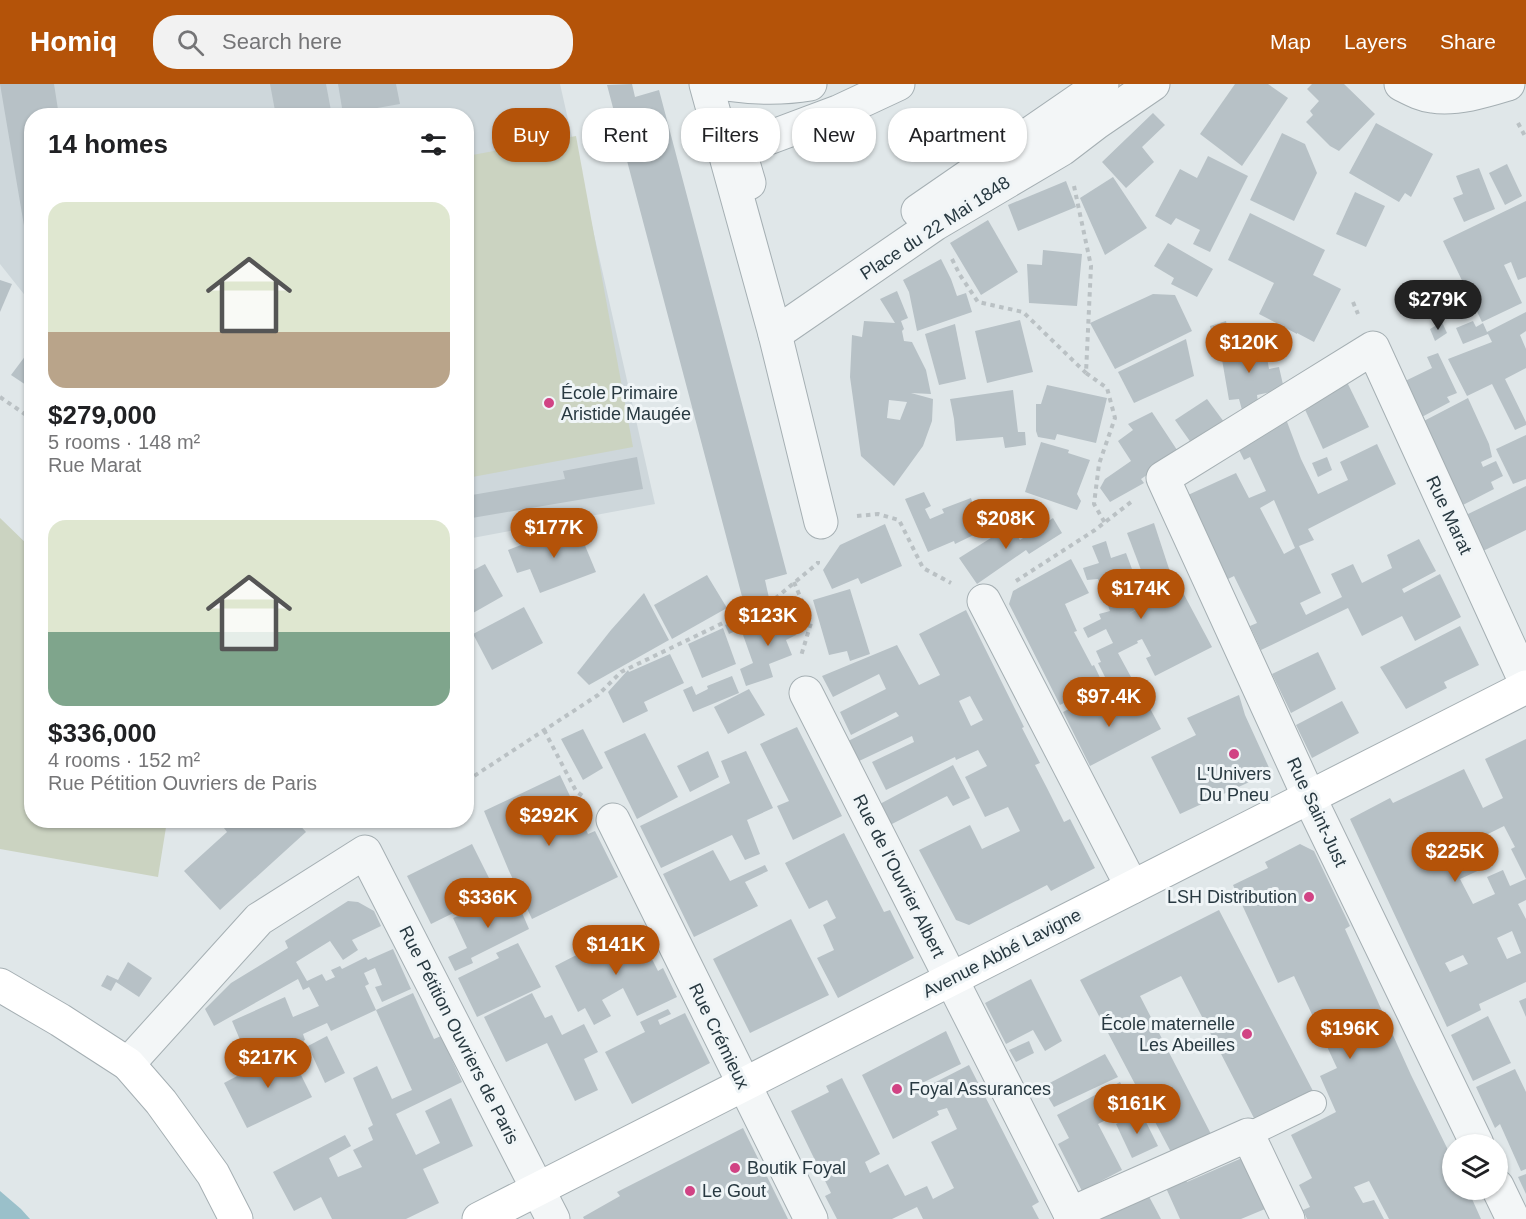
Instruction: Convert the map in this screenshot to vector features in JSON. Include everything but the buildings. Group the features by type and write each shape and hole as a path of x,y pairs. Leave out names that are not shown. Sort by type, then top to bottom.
{"street":[{"path":"707,84 719,108"},
{"path":"707,84 775,334 821,522"},
{"path":"725,84 750,88 788,88 810,84"},
{"path":"780,127 835,98 898,84"},
{"name":"Place du 22 Mai 1848","path":"788,302 1102,84"},
{"name":"Place du 22 Mai 1848","path":"775,334 935,224 1062,149 1153,84"},
{"path":"1401,84 1415,92 1432,96 1463,96 1508,84"},
{"path":"743,162 788,302 775,334"},
{"name":"Rue Marat","path":"1163,478 1373,348 1526,685"},
{"name":"Rue Saint-Just","path":"1163,478 1309,797 1472,1134"},
{"path":"984,601 1132,887"},
{"name":"Avenue Abbé Lavigne","path":"479,1219 1526,685"},
{"name":"Rue de l'Ouvrier Albert","path":"806,693 1072,1216"},
{"name":"Rue Crémieux","path":"613,820 811,1219"},
{"name":"Rue Pétition Ouvriers de Paris","path":"128,1064 259,919 364,852 553,1219"},
{"path":"0,985 128,1064 161,1102 213,1174 237,1219"},
{"path":"1072,1216 1248,1135 1288,1219"},
{"path":"1504,1200 1513,1219"}],"lane":[{"path":"1248,1135 1314,1103"}],"path":[{"path":"1062,149 1074,184 1091,266 1086,373"},
{"path":"960,275 978,302 1023,312 1086,373 1107,388 1115,418 1100,464 1094,504 1105,523"},
{"path":"0,397 24,414"},
{"path":"474,776 598,695 621,672 777,597 818,563 821,522 878,514 898,520 923,568 984,601 1105,523 1163,478"},
{"path":"794,582 811,622 801,656 806,693"},
{"path":"544,730 576,791 613,820"}],"shaded area":[{"name":"École Primaire Aristide Maugée","path":"0,84 560,84 565,108 492,108 492,162 570,162 570,128 655,504 474,538 474,108 24,108 24,294 0,264"}],"green space":[{"path":"576,136 633,447 474,477 474,155 492,151 492,162 570,162 570,137"},
{"path":"0,518 24,541 24,828 166,828 158,877 0,849"}],"water":[{"path":"0,1191 21,1209 30,1219 0,1219"}],"place":[{"name":"École Primaire Aristide Maugée","path":"549,403"},
{"name":"L'Univers Du Pneu","path":"1234,754"},
{"name":"LSH Distribution","path":"1309,897"},
{"name":"École maternelle Les Abeilles","path":"1247,1034"},
{"name":"Foyal Assurances","path":"897,1089"},
{"name":"Boutik Foyal","path":"735,1168"},
{"name":"Le Gout","path":"690,1191"}]}
